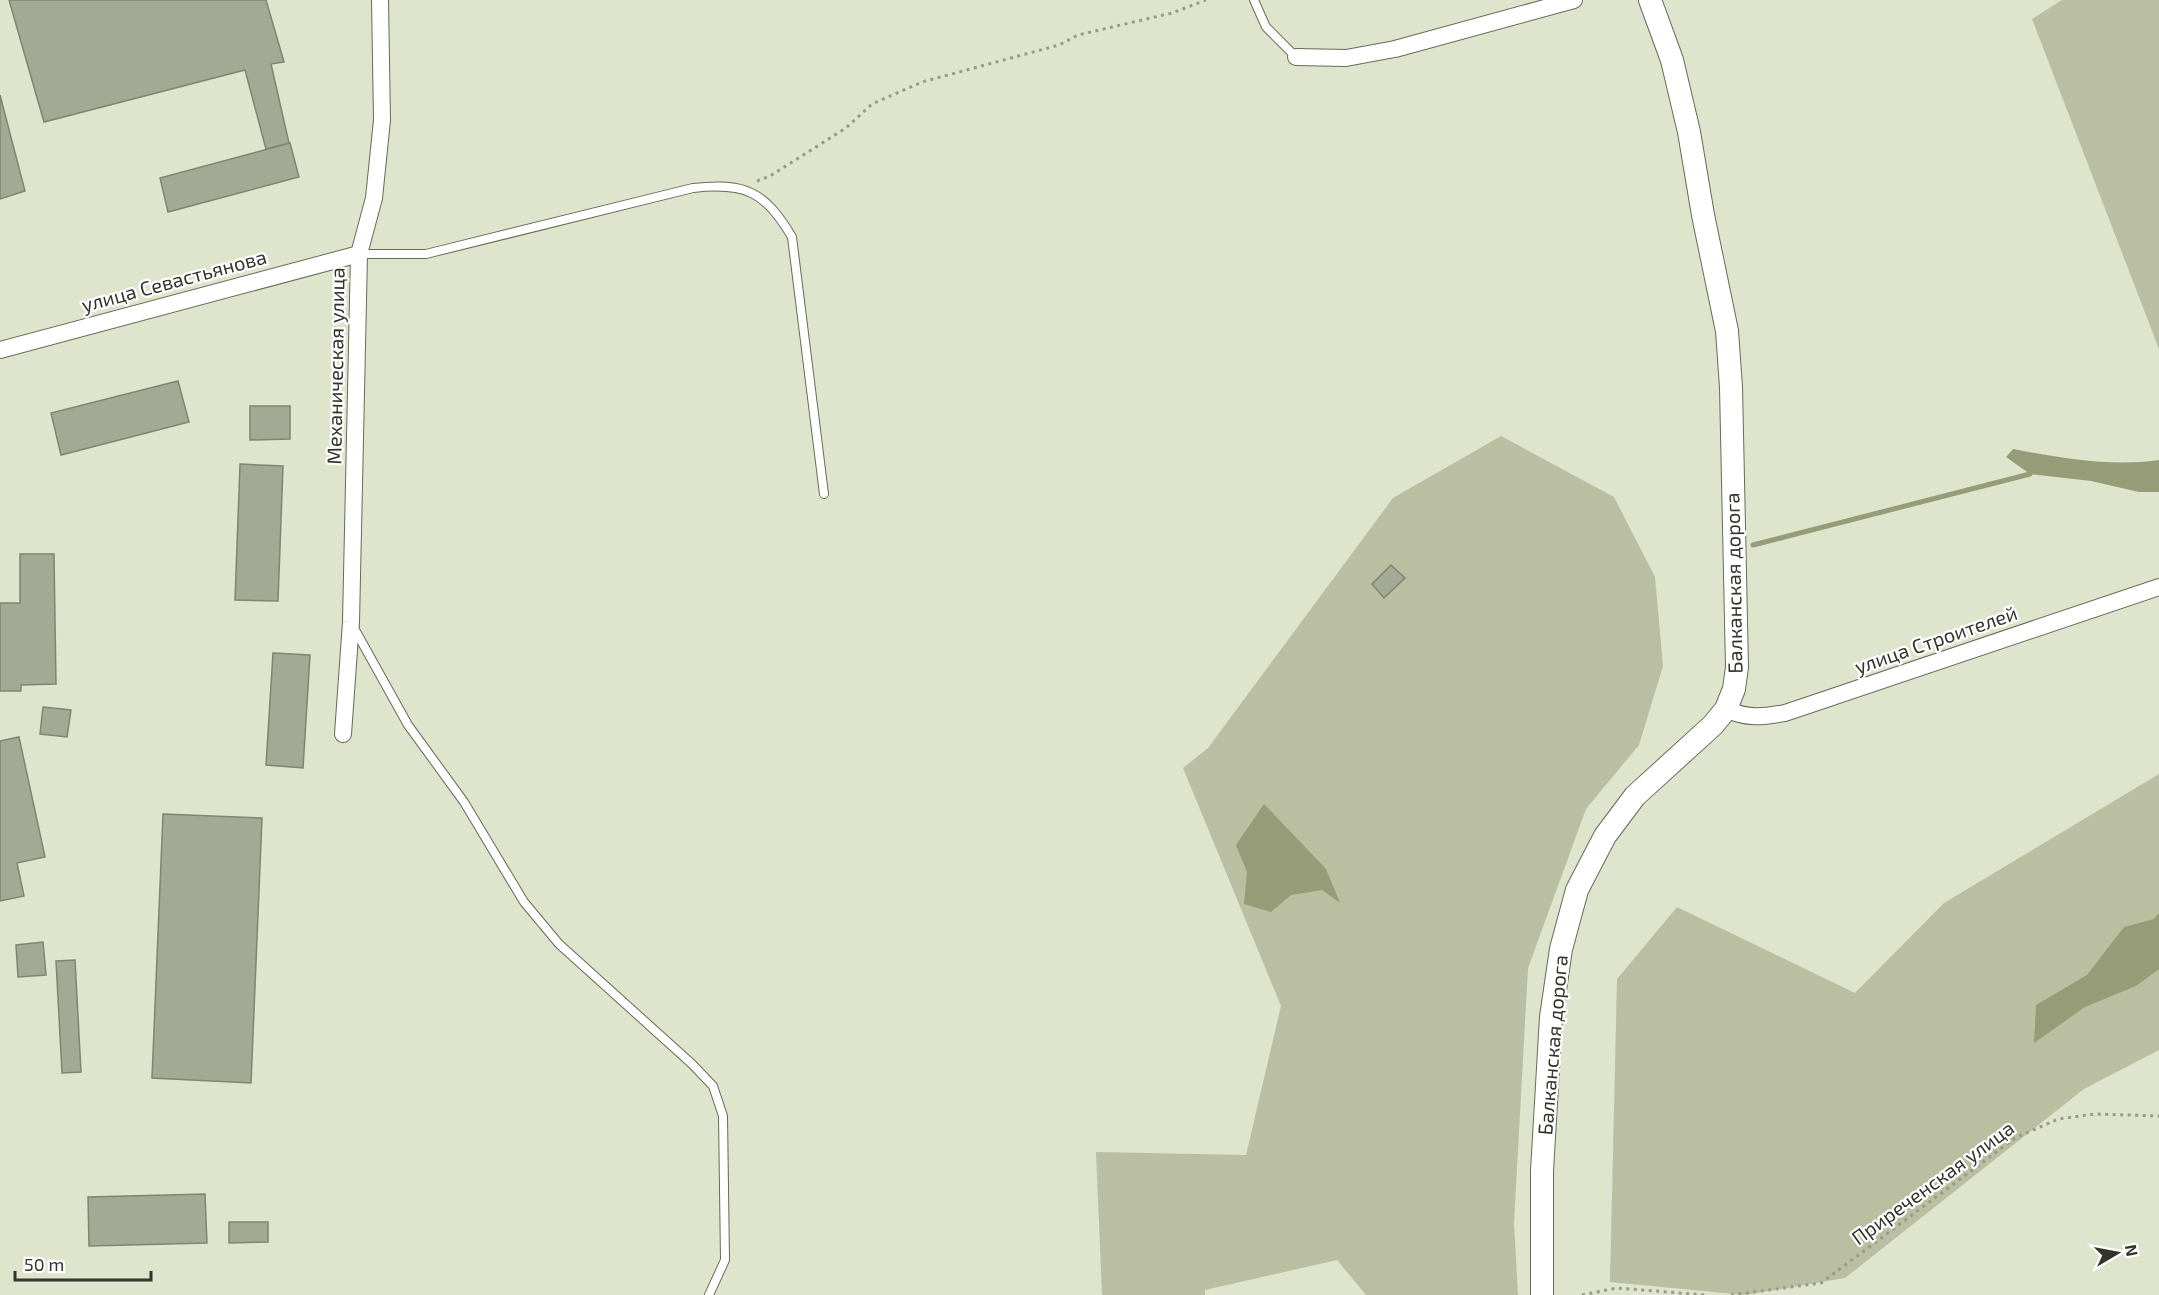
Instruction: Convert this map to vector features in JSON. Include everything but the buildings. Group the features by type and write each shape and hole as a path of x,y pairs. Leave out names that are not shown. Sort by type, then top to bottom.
{"street":[{"name":"Механическая улица","path":"343,734 351,622 359,254 374,198 382,120 380,0"},
{"path":"1296,57 1346,58 1395,49 1574,0"},
{"name":"Балканская дорога","path":"1542,1295 1542,1171 1551,1017 1560,949 1577,890 1605,836 1635,796 1713,725 1726,709 1734,689 1737,668 1731,387 1726,331 1702,214 1689,132 1672,60 1650,0"},
{"name":"улица Севастьянова","path":"0,350 359,254"},
{"name":"улица Строителей","path":"1726,709 1740,716 1756,718 1785,713 2159,587"}],"lane":[{"path":"1254,0 1266,27 1296,57"},
{"path":"359,254 426,254 693,188 719,185 740,187 761,196 777,211 792,237 824,494"},
{"path":"351,622 408,725 464,802 524,902 559,944 692,1064 713,1086 723,1116 725,1260 709,1295"}],"path":[{"path":"740,187 770,176 800,158 846,128 872,104 922,82 1059,45 1078,35 1172,13 1206,0"},
{"name":"Приреченская улица","path":"1731,1295 1821,1283 2015,1138 2058,1119 2096,1114 2159,1116"},
{"path":"1582,1295 1617,1288 1705,1295"}],"shaded area":[{"path":"2062,0 2159,0 2159,349 2032,19"},
{"path":"1501,436 1614,497 1655,577 1663,666 1639,745 1586,809 1528,968 1514,1223 1518,1295 1366,1295 1337,1260 1205,1290 1205,1295 1102,1295 1096,1152 1246,1155 1281,1006 1183,768 1208,748 1393,498"},
{"path":"2013,449 2104,462 2159,460 2159,492 2139,492 2091,481 2030,474 2006,457"},
{"path":"2159,774 2159,1050 2084,1089 1845,1278 1745,1295 1610,1282 1617,979 1677,907 1855,993 1944,903"},
{"path":"1264,804 1326,869 1340,903 1322,890 1291,895 1271,912 1244,904 1247,872 1236,845"},
{"path":"2159,913 2159,969 2136,986 2085,1007 2034,1043 2036,1005 2087,975 2124,927 2154,919"}],"waterway":[{"path":"1753,545 2030,474"}]}
